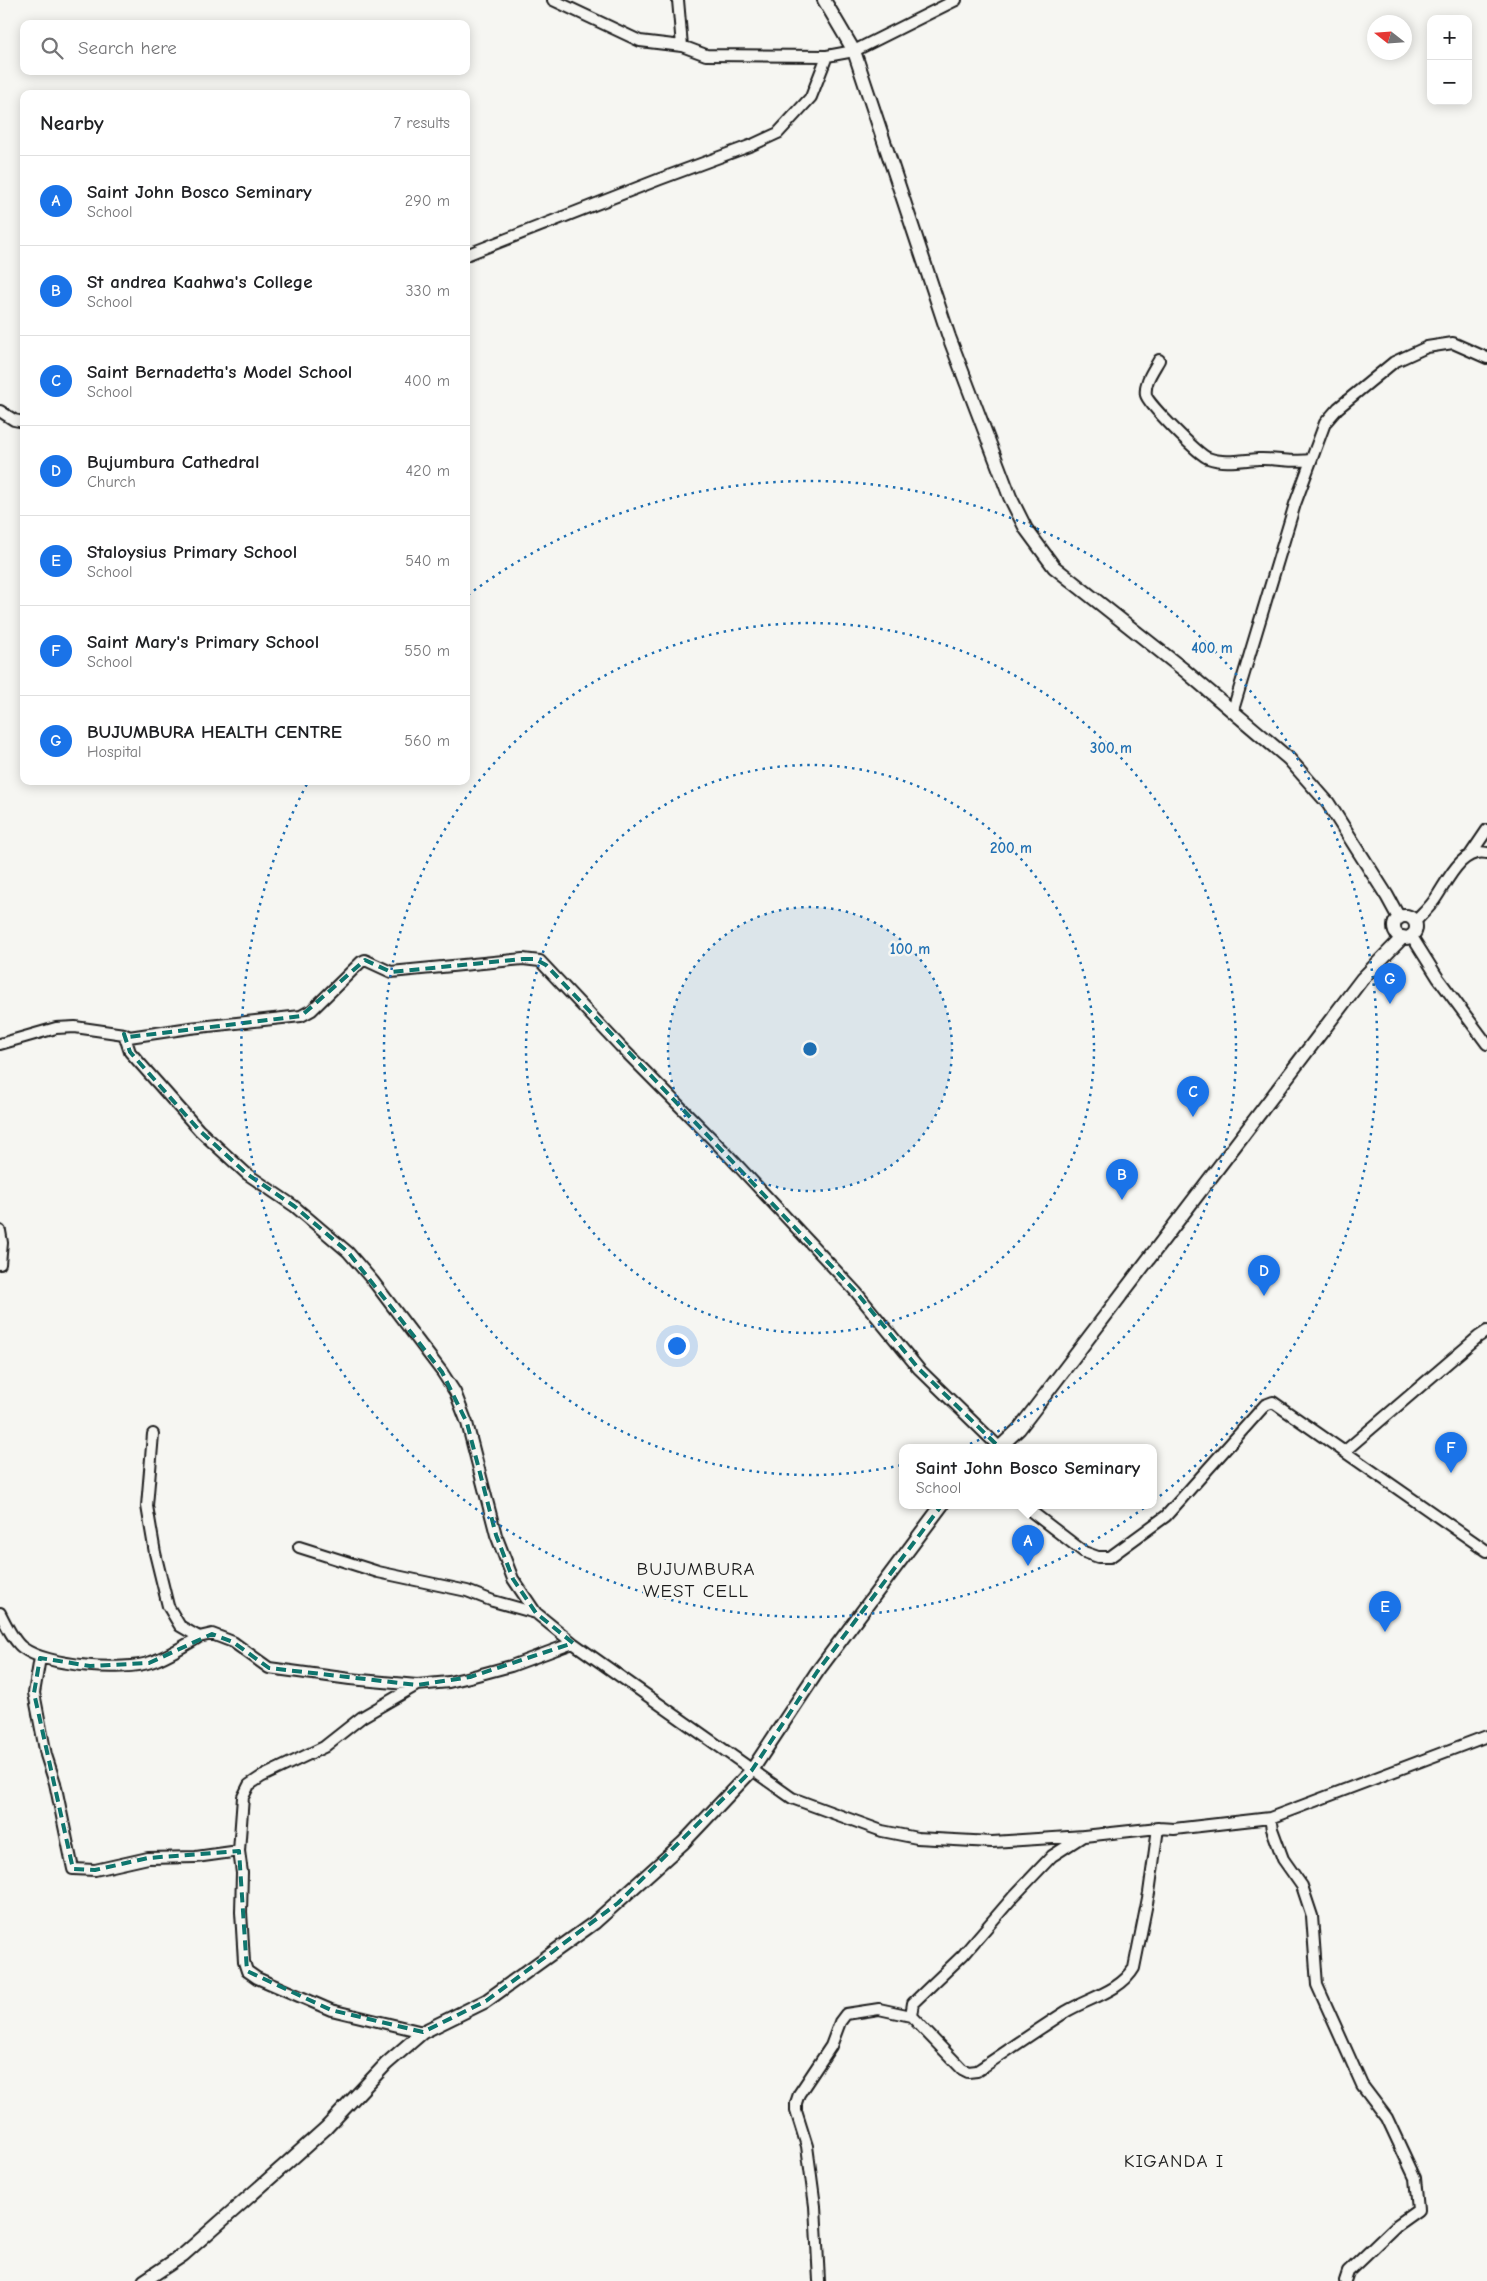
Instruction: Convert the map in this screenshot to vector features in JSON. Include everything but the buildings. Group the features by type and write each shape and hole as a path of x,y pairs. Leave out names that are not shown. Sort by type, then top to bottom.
{"street":[{"path":"553,0 640,41 682,46 706,55 827,56 854,52 956,0"},
{"path":"678,0 682,46"},
{"path":"824,0 854,52 949,337 1010,497 1026,530 1054,567 1233,710 1289,759 1328,803 1399,918"},
{"path":"470,253 651,182 752,145 778,133 811,97 827,56"},
{"path":"1233,710 1295,504 1325,423 1338,408 1394,362 1427,347 1453,344 1487,358"},
{"path":"1160,360 1149,376 1146,386 1148,400 1197,452 1208,458 1230,461 1258,459 1299,462 1312,460"},
{"path":"0,411 14,420 20,421"},
{"path":"1414,922 1433,903 1460,862 1470,855 1487,830"},
{"path":"1470,855 1487,853"},
{"path":"1003,1444 1019,1429 1266,1108 1362,979 1407,936 1415,929 1414,922 1406,916 1399,918 1395,922 1394,929 1397,934 1407,936 1487,1044"},
{"path":"0,1044 56,1028 75,1027 124,1034 129,1037 190,1028 301,1016 312,1010 361,962 366,960 391,972 523,959 540,961 620,1046 728,1154 856,1292 919,1368 997,1444"},
{"path":"124,1034 130,1052 199,1130 247,1174 294,1206 348,1252 373,1281 442,1372 455,1392 467,1423 496,1534 513,1579 536,1613 574,1643 792,1798 882,1831 917,1838 992,1842 1084,1836 1158,1828 1174,1829 1270,1818 1487,1736"},
{"path":"0,1231 2,1243 0,1264"},
{"path":"1345,1451 1487,1331"},
{"path":"1032,1512 1084,1552 1098,1557 1110,1557 1166,1516 1270,1403 1279,1405 1487,1550"},
{"path":"152,1434 147,1506 155,1553 168,1606 180,1626 199,1637"},
{"path":"144,2281 183,2255 287,2163 326,2128 386,2064 423,2032 486,2001 594,1923 683,1843 752,1770 833,1650 939,1509"},
{"path":"299,1547 378,1572 467,1591 493,1601 536,1613"},
{"path":"0,1613 22,1647 40,1658 90,1666 124,1666 149,1663 174,1652 199,1637 212,1634 233,1642 269,1668 350,1680 417,1685 449,1682 478,1675 511,1666 574,1643"},
{"path":"40,1658 34,1693 46,1755 55,1783 73,1869 95,1870 148,1858 196,1857 238,1851"},
{"path":"417,1685 362,1717 324,1747 260,1777 249,1785 243,1797 238,1851 242,1873 240,1912 244,1962 247,1971 256,1978 331,2010 423,2032"},
{"path":"1270,1818 1283,1859 1302,1886 1312,1916 1316,1985 1362,2085 1387,2118 1415,2178 1418,2210 1397,2225 1348,2272 1346,2281"},
{"path":"819,2281 815,2206 807,2146 796,2111 798,2094 831,2046 840,2022 846,2014 879,2009 911,2016 962,2069 968,2072 977,2071 1069,2010 1121,1983 1129,1976 1134,1968 1149,1893 1158,1828"},
{"path":"911,2016 913,2004 963,1955 1045,1863 1052,1856 1084,1836"}],"highlighted area":[{"path":"523,959 535,959 546,965 856,1292 919,1369 1000,1448 976,1462 965,1474 817,1672 752,1770 618,1903 486,2001 423,2032 331,2010 247,1971 239,1851 148,1858 95,1870 73,1869 34,1693 40,1658 90,1666 149,1663 212,1634 233,1642 269,1668 417,1685 470,1677 573,1643 536,1613 513,1579 496,1535 467,1423 442,1372 348,1252 294,1206 247,1174 199,1130 130,1052 124,1034 129,1037 301,1016 365,960 391,972"}],"place":[{"name":"BUJUMBURA HEALTH CENTRE","path":"1390,1004"},
{"name":"Saint Bernadetta's Model School","path":"1193,1117"},
{"name":"St andrea Kaahwa's College","path":"1122,1200"},
{"name":"Bujumbura Cathedral","path":"1264,1296"},
{"name":"Saint Mary's Primary School","path":"1451,1473"},
{"name":"Saint John Bosco Seminary","path":"1028,1566"},
{"name":"Staloysius Primary School","path":"1385,1632"}],"district":[{"name":"BUJUMBURA WEST CELL","path":"696,1579"},
{"name":"KIGANDA I","path":"1174,2160"}]}
